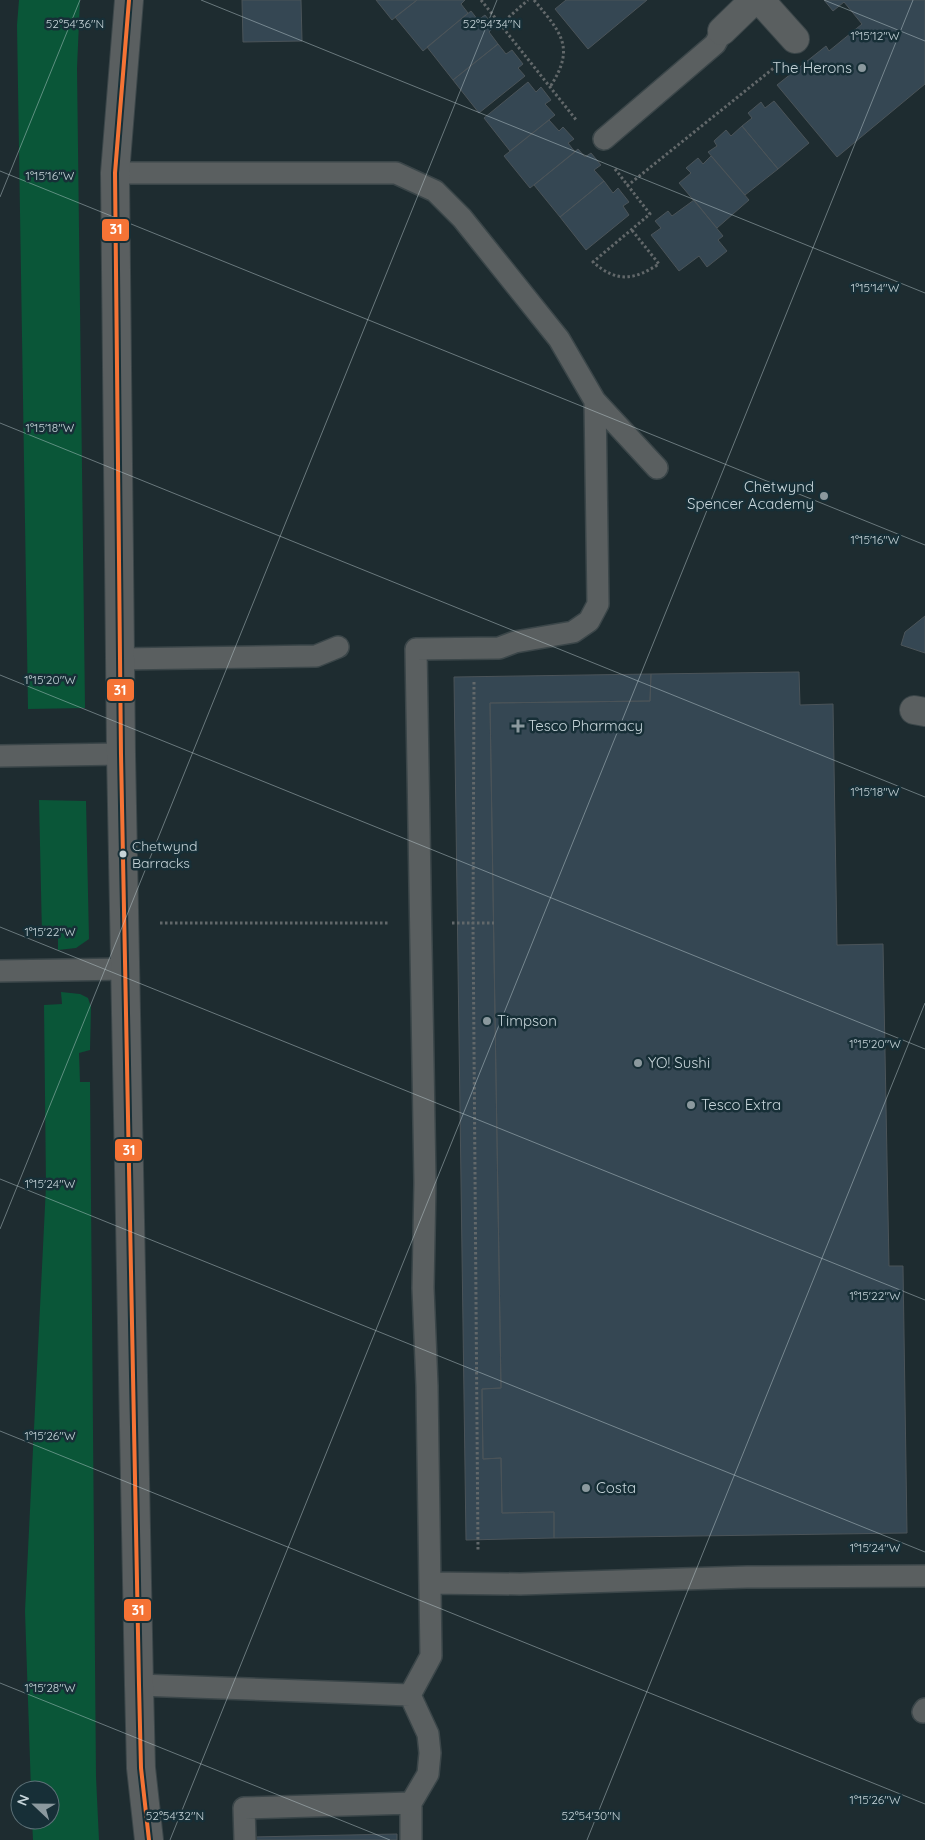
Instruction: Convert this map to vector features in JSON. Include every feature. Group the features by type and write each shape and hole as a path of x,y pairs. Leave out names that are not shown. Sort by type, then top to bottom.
{"street":[{"path":"129,0 115,173 121,754 141,1768 149,1840"},
{"path":"722,30 754,0"},
{"path":"760,0 795,39"}],"lane":[{"path":"604,139 716,44 722,30"},
{"path":"115,173 396,173 428,187 435,191 462,218 559,339 595,401 657,468"},
{"path":"410,1695 431,1656 424,1288 425,1183 416,649 499,648 515,642 573,632 589,621 598,604 595,401"},
{"path":"120,659 316,656 338,647"},
{"path":"0,756 121,754"},
{"path":"0,971 126,969"},
{"path":"430,1583 613,1583 747,1577 925,1576"},
{"path":"139,1685 410,1695"},
{"path":"410,1695 428,1734 430,1753 428,1774 411,1803 411,1840"},
{"path":"245,1840 244,1808 411,1803"}],"path":[{"path":"482,0 579,124"},
{"path":"501,24 528,0"},
{"path":"534,0 556,27 564,48 564,58 560,72 550,87"},
{"path":"627,186 800,46 795,39"},
{"path":"612,166 650,214 594,262 606,273 623,277 643,274 659,264 632,230"},
{"path":"474,648 473,923 478,1584"},
{"path":"124,922 494,923"}],"green space":[{"path":"19,0 80,0 77,68 85,708 28,709 17,25"},
{"path":"39,800 86,801 89,939 76,948 58,950 58,935 42,935"},
{"path":"61,992 80,994 88,998 91,1007 90,1050 79,1053 80,1082 90,1082 96,1777 99,1840 33,1840 32,1830 60,1830 60,1780 31,1780 25,1611 46,1186 44,1005 62,1004"}],"building":[{"path":"242,0 301,0 302,41 243,42"},
{"path":"376,0 417,0 392,20"},
{"path":"417,0 465,0 461,4 468,13 423,51 395,17"},
{"path":"566,0 647,0 588,49 555,9"},
{"name":"The Herons","path":"824,0 925,0 925,84 837,157 777,85 826,46 829,51 862,24 844,2 833,11"},
{"path":"471,11 478,20 485,15 494,27 489,32 498,44 453,80 427,47"},
{"path":"498,44 506,54 512,50 523,64 518,68 525,76 479,113 453,80"},
{"path":"528,82 536,92 541,87 551,100 545,104 555,115 510,151 484,118"},
{"path":"774,101 809,143 778,169 742,126 752,118 748,113 761,102 765,108"},
{"path":"549,120 559,131 563,127 574,139 568,143 575,152 530,188 504,156"},
{"path":"742,126 778,169 745,195 708,152 717,146 714,141 726,130 731,136"},
{"path":"578,149 585,157 591,153 601,165 594,170 604,181 560,217 534,185"},
{"path":"711,156 749,200 717,228 679,183 691,173 686,168 698,158 703,164"},
{"path":"604,181 613,193 618,188 629,202 623,206 629,215 586,250 560,217"},
{"path":"694,200 723,236 718,240 727,251 707,267 699,256 679,271 651,235 661,228 655,221 668,211 672,216"},
{"path":"925,616 925,653 901,645 905,632"},
{"name":"Tesco Extra","path":"799,672 800,705 833,704 837,945 883,944 889,1266 903,1266 907,1533 554,1538 554,1512 502,1513 501,1458 483,1459 482,1389 501,1388 490,703 650,701 651,674"},
{"path":"651,674 650,701 490,703 501,1388 482,1389 483,1459 501,1458 502,1513 554,1512 554,1538 466,1540 454,677"},
{"path":"397,1834 397,1840 251,1840 251,1837"}],"transit line":[{"name":"31","path":"129,0 115,173 121,754 141,1768 149,1840"}],"place":[{"name":"The Herons","path":"862,68"},
{"name":"Chetwynd Spencer Academy","path":"824,496"},
{"name":"Tesco Pharmacy","path":"518,726"},
{"name":"Chetwynd Barracks","path":"123,854"},
{"name":"Timpson","path":"487,1021"},
{"name":"YO! Sushi","path":"638,1063"},
{"name":"Tesco Extra","path":"691,1105"},
{"name":"Costa","path":"586,1488"}]}
